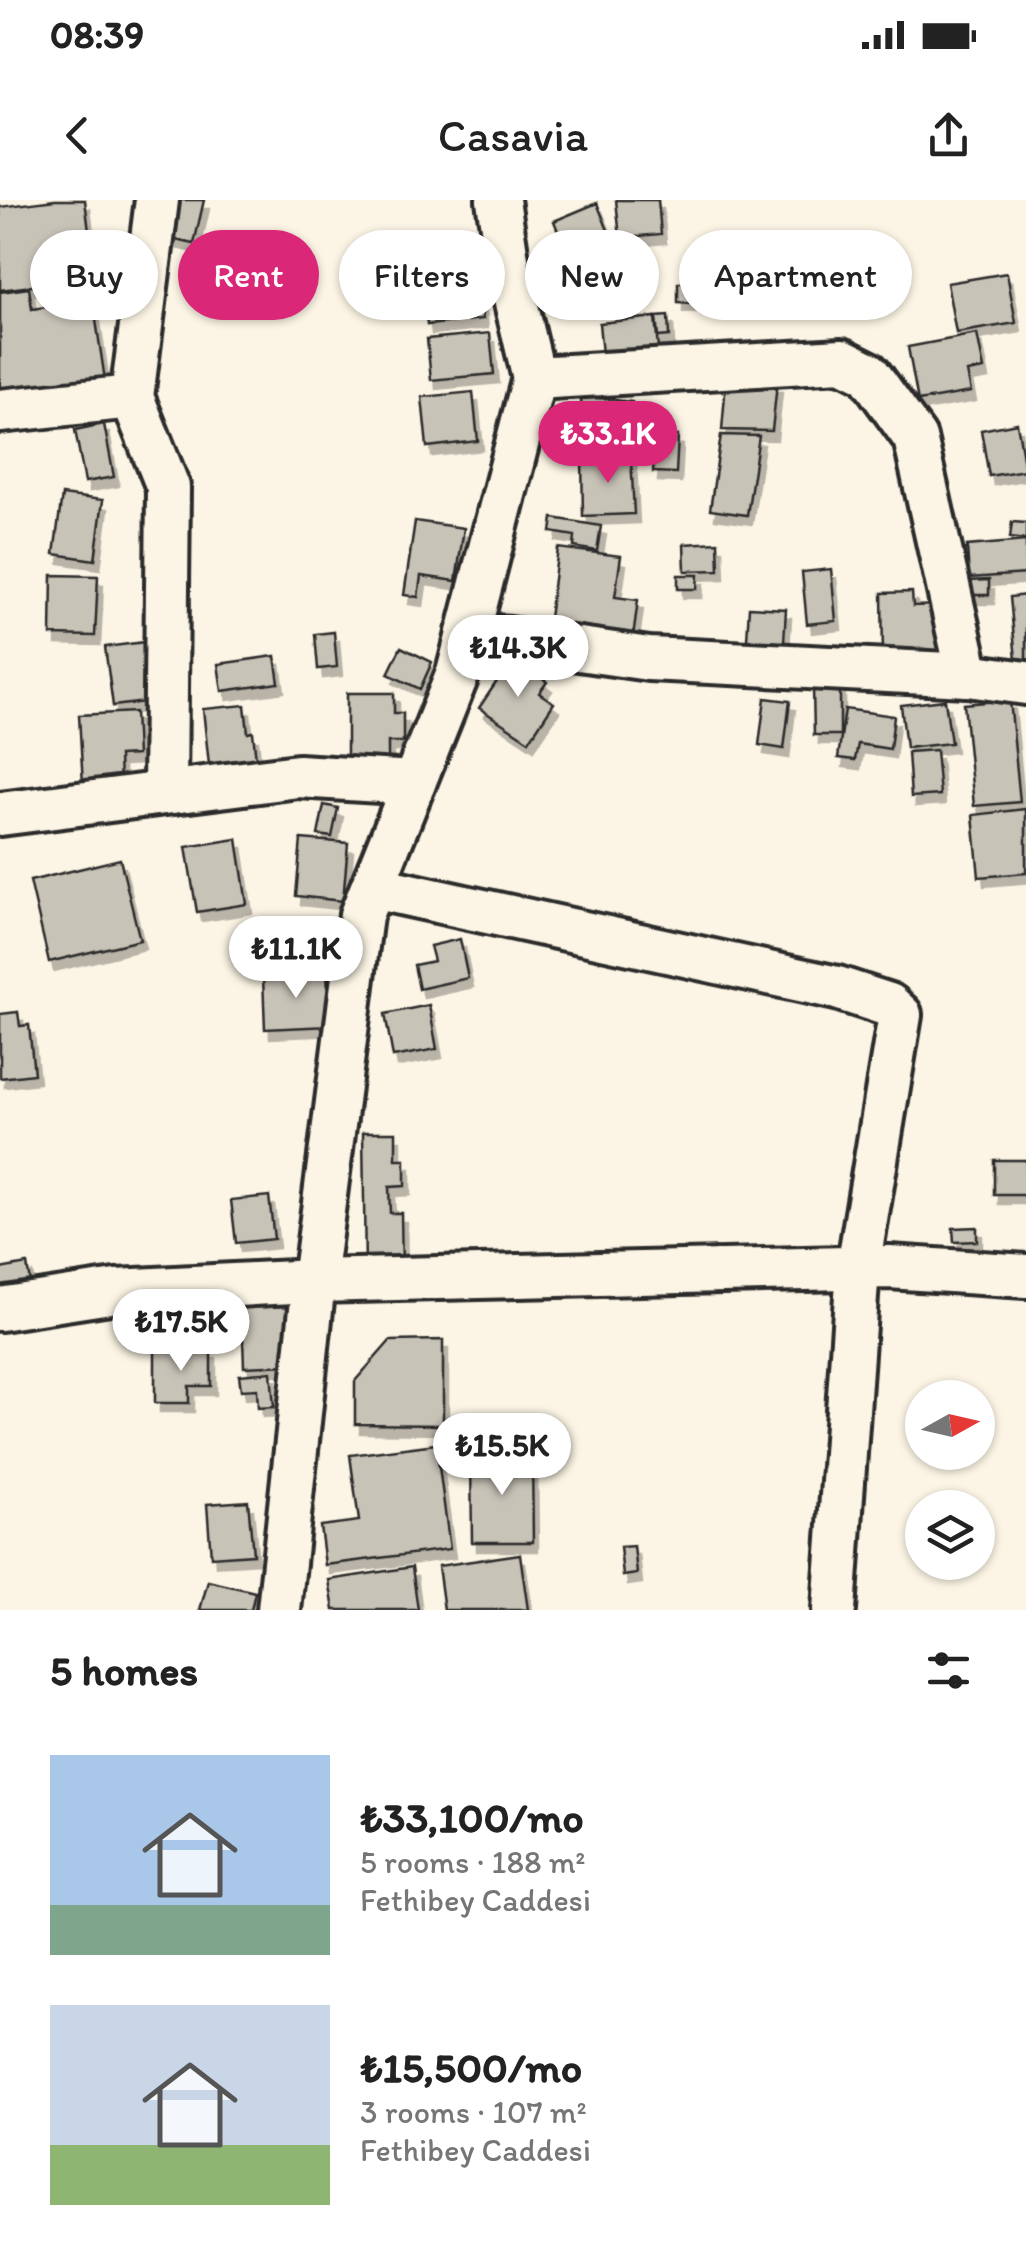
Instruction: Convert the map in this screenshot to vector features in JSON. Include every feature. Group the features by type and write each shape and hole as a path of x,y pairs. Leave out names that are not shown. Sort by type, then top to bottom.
{"street":[{"path":"157,200 132,398 168,487 165,790"},
{"path":"278,1610 314,1280 362,916 458,673 534,378 509,272 498,200"},
{"path":"534,378 842,360 868,373 915,438 968,675"},
{"path":"0,411 132,398"},
{"path":"468,632 650,659 968,675 1026,683"},
{"path":"0,814 298,776 414,784"},
{"path":"373,888 837,988 889,1005 900,1015 858,1268 834,1610"},
{"path":"0,1309 116,1291 314,1280 858,1268 1026,1276"}],"building":[{"path":"85,200 89,230 30,230 30,286 0,290 0,207"},
{"path":"165,200 204,200 197,230 178,230 178,241 158,236"},
{"path":"616,200 658,200 661,234 659,230 619,230"},
{"path":"597,203 608,230 558,230 554,221"},
{"path":"1007,273 1016,323 956,333 947,283"},
{"path":"29,288 30,320 96,320 105,380 0,395 0,292"},
{"path":"668,316 669,336 658,337 659,317"},
{"path":"426,320 474,320 427,325"},
{"path":"655,320 659,359 603,365 599,323"},
{"path":"490,333 494,374 431,380 427,339"},
{"path":"977,334 984,369 967,372 971,392 918,401 908,347"},
{"path":"726,382 777,383 772,431 722,430"},
{"path":"473,392 478,441 427,447 422,397"},
{"path":"582,396 632,402 629,425 579,419"},
{"path":"1017,423 1025,470 989,476 981,430"},
{"path":"104,424 114,477 85,482 75,430"},
{"path":"655,435 678,436 676,473 653,472"},
{"path":"721,435 759,436 747,515 710,510"},
{"path":"631,455 634,514 583,516 582,457"},
{"path":"62,495 103,500 95,560 54,554"},
{"path":"553,518 601,526 597,551 574,547 575,536 551,532"},
{"path":"415,521 464,528 456,581 421,576 418,597 404,595"},
{"path":"1012,522 1026,523 1026,540 1010,538"},
{"path":"1026,541 1026,574 969,578 967,546"},
{"path":"718,542 719,570 685,571 684,544"},
{"path":"558,548 621,556 615,597 638,600 633,637 548,626"},
{"path":"831,569 836,621 807,624 802,572"},
{"path":"52,575 98,576 95,636 51,635"},
{"path":"678,575 698,575 697,589 678,589"},
{"path":"989,580 989,595 970,595 969,581"},
{"path":"912,592 913,606 940,605 942,655 883,657 882,593"},
{"path":"1026,595 1026,669 1017,670 1010,597"},
{"path":"749,607 786,609 783,659 746,656"},
{"path":"334,632 337,667 318,669 315,634"},
{"path":"145,642 153,701 113,706 105,647"},
{"path":"401,647 432,662 420,689 388,674"},
{"path":"275,656 279,683 222,691 218,664"},
{"path":"512,659 547,682 539,693 554,703 529,741 479,708"},
{"path":"813,686 840,686 840,735 814,735"},
{"path":"347,693 394,693 394,713 403,713 403,742 388,742 388,761 347,760"},
{"path":"765,698 790,701 784,749 759,745"},
{"path":"945,700 951,743 906,748 901,705"},
{"path":"1010,700 1020,802 974,806 964,704"},
{"path":"245,705 257,769 210,774 203,709"},
{"path":"845,709 894,716 890,749 858,744 855,760 838,758"},
{"path":"135,712 137,755 119,756 120,783 83,785 79,715"},
{"path":"936,750 940,795 911,797 908,752"},
{"path":"324,805 338,808 332,837 318,835"},
{"path":"1026,809 1026,873 979,877 973,815"},
{"path":"237,839 247,904 197,912 186,847"},
{"path":"301,839 348,843 343,901 296,896"},
{"path":"120,859 140,940 49,962 30,881"},
{"path":"460,939 468,978 419,989 414,965 434,961 430,946"},
{"path":"327,973 330,1026 265,1029 263,977"},
{"path":"429,1005 437,1049 393,1057 385,1014"},
{"path":"18,1012 20,1026 29,1025 34,1074 0,1078 0,1014"},
{"path":"363,1132 396,1132 396,1160 405,1160 405,1186 389,1187 390,1213 401,1213 402,1268 365,1269"},
{"path":"994,1160 1026,1160 1026,1195 994,1195"},
{"path":"269,1196 274,1239 236,1243 231,1200"},
{"path":"977,1227 977,1241 954,1242 953,1228"},
{"path":"27,1264 33,1301 0,1306 0,1269"},
{"path":"287,1306 289,1365 244,1367 242,1308"},
{"path":"443,1340 443,1425 355,1424 355,1381 390,1341"},
{"path":"155,1350 211,1350 211,1386 189,1386 189,1403 155,1403"},
{"path":"271,1372 274,1407 258,1408 257,1389 241,1390 239,1375"},
{"path":"436,1444 450,1549 325,1565 320,1526 359,1521 350,1455"},
{"path":"532,1454 533,1542 472,1542 471,1455"},
{"path":"248,1501 253,1554 211,1557 207,1504"},
{"path":"634,1546 637,1574 623,1576 620,1547"},
{"path":"520,1554 528,1610 444,1610 438,1566"},
{"path":"412,1567 418,1610 334,1610 329,1580"},
{"path":"208,1581 255,1592 251,1610 200,1610"}]}
